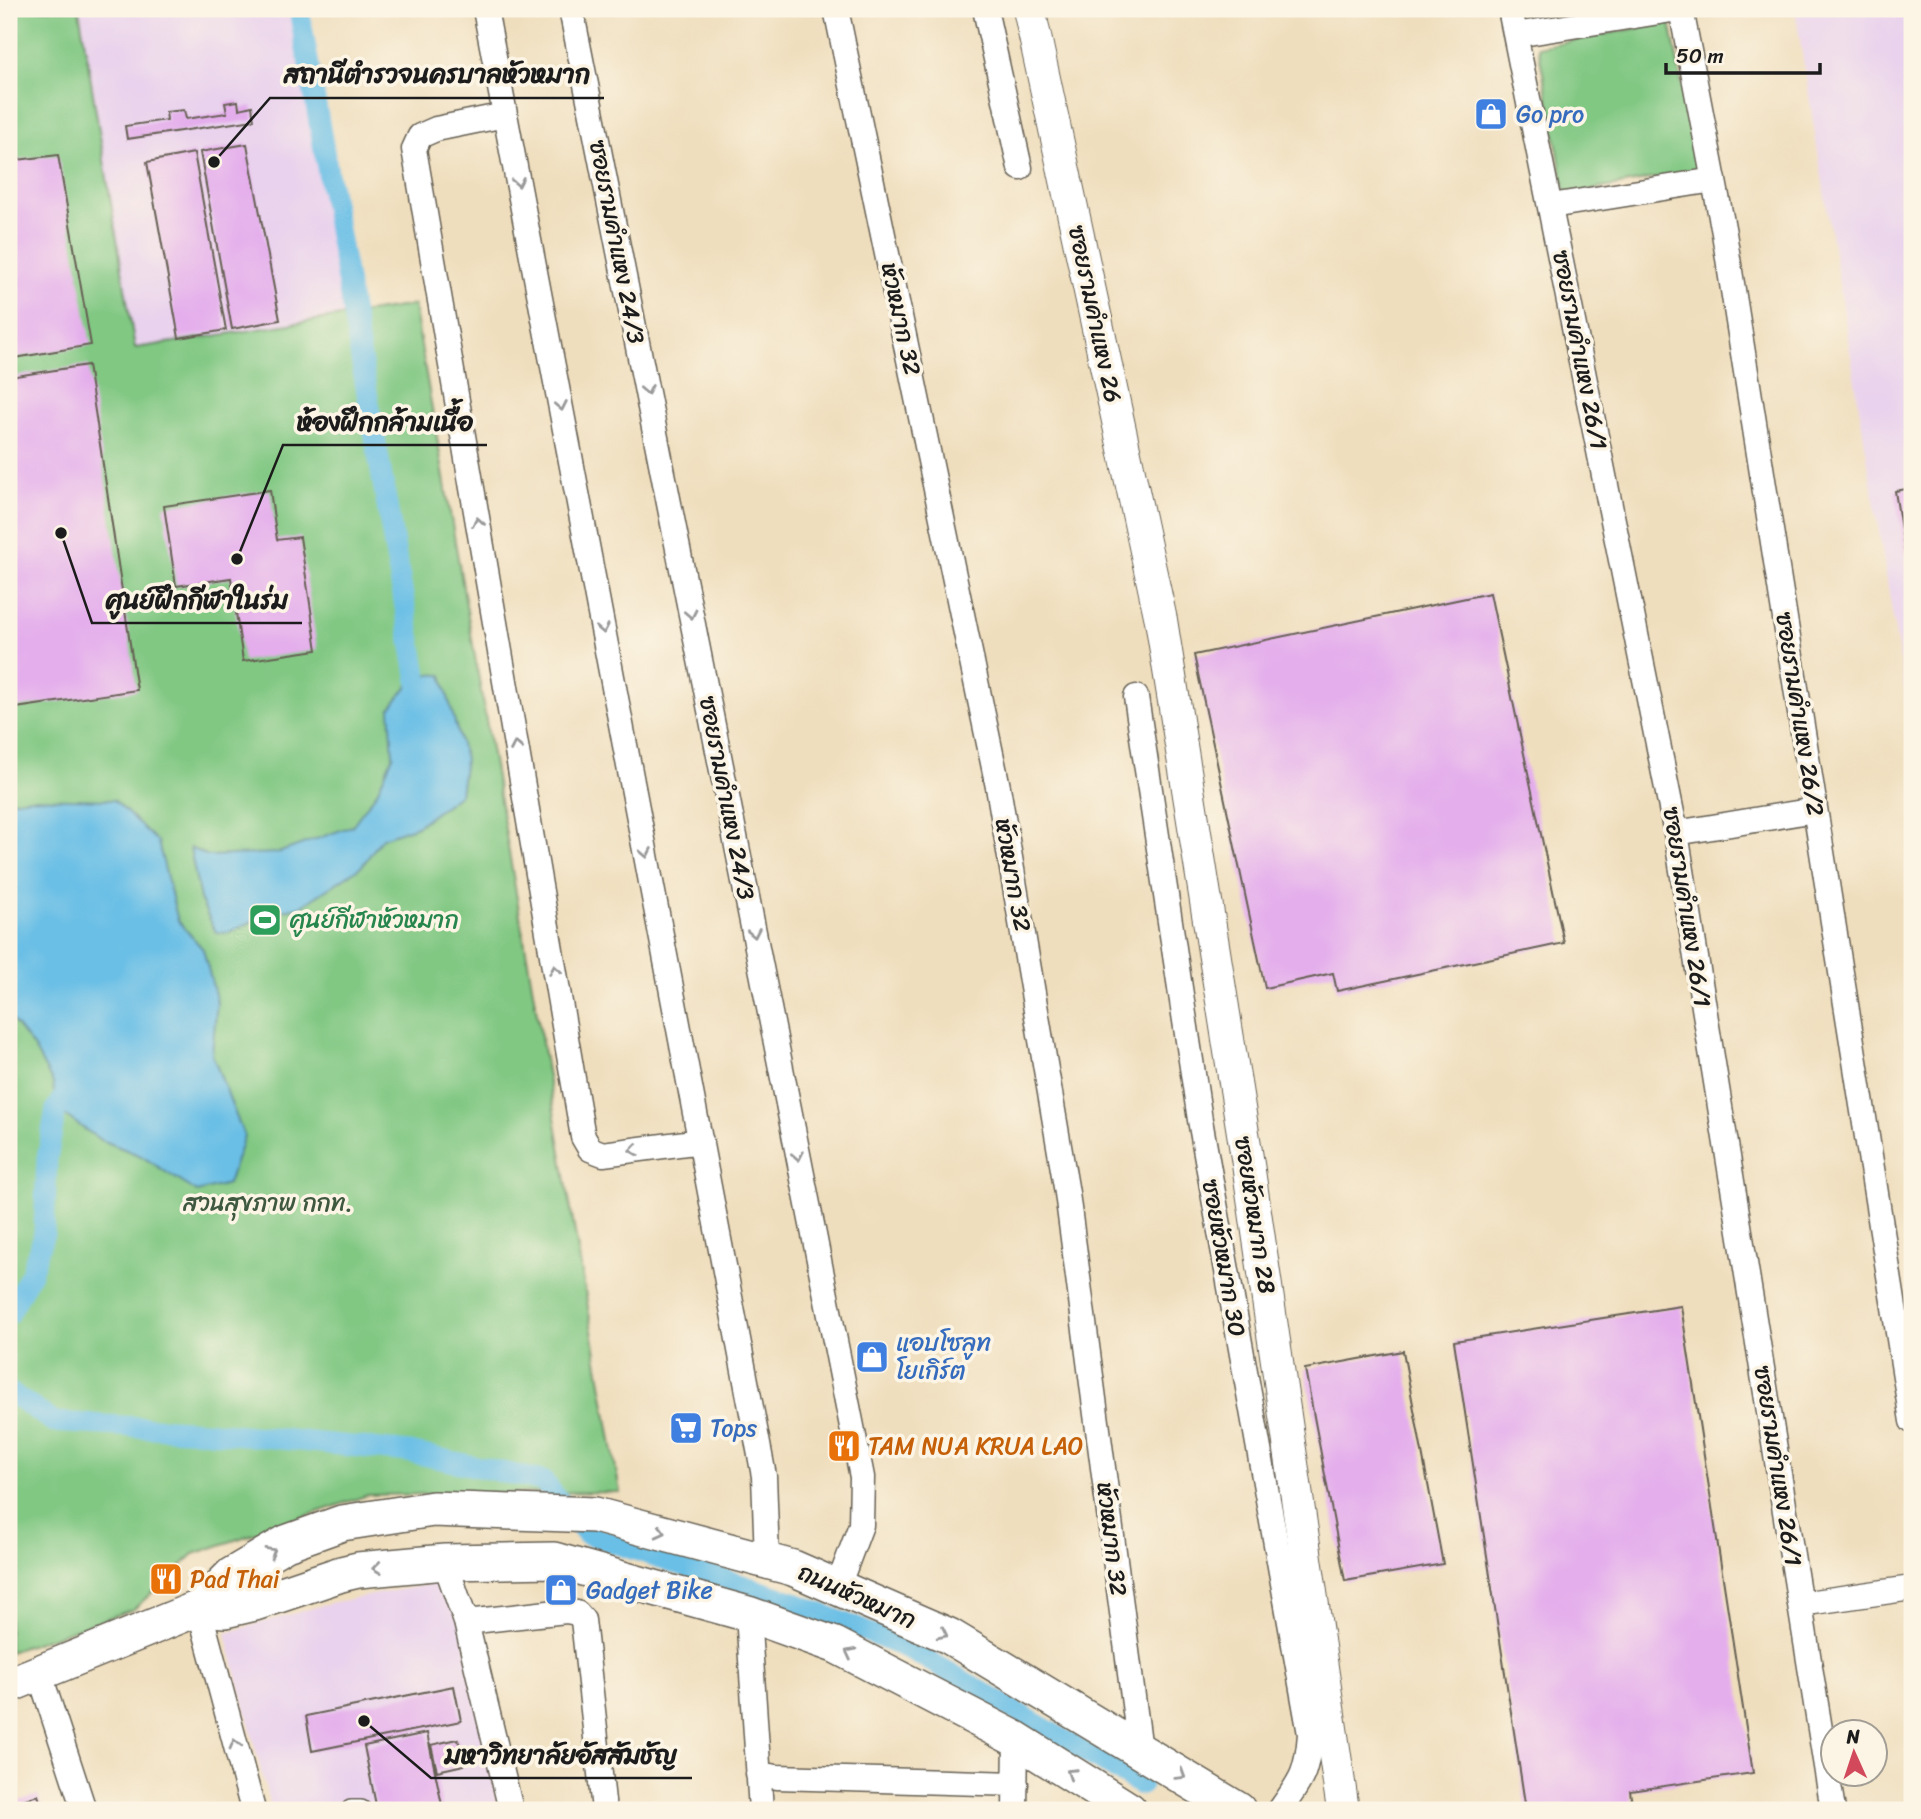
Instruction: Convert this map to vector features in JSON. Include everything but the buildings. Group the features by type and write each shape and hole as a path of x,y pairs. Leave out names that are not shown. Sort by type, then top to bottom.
{"main road":[{"name":"ถนนหัวหมาก","path":"199,1608 232,1575 286,1543 342,1523 433,1509 595,1515 767,1559 838,1586 949,1636 1238,1810"},
{"path":"433,1509 447,1524 452,1536 449,1555 444,1562"},
{"path":"532,1560 511,1546 511,1529 520,1518 539,1513"},
{"path":"24,1678 199,1608 225,1610 358,1570 444,1562 554,1560 748,1614 835,1645 1016,1738 1129,1810"}],"street":[{"path":"485,9 764,1476 767,1559"},
{"name":"ซอยรามคำแหง 24/3","path":"571,9 862,1477 861,1525 838,1586"},
{"name":"หัวหมาก 32","path":"836,9 998,787 1067,1193 1140,1749"},
{"path":"985,9 1020,168"},
{"name":"ซอยรามคำแหง 26","path":"1029,9 1161,620"},
{"name":"ซอยรามคำแหง 26/1","path":"1510,9 1676,833 1833,1810"},
{"path":"1516,35 1679,9"},
{"name":"ซอยรามคำแหง 26/2","path":"1679,9 1714,180 1912,1421"},
{"path":"505,115 436,129 420,136 414,149 583,1137 590,1149 603,1154 701,1141"},
{"path":"1551,206 1714,180"},
{"name":"ซอยหัวหมาก 28","path":"1161,620 1250,1176 1343,1810"},
{"name":"ซอยหัวหมาก 30","path":"1136,697 1200,1120 1310,1734 1308,1764 1299,1783 1280,1810"},
{"path":"1676,833 1815,810"},
{"path":"444,1562 466,1622 511,1810"},
{"path":"1800,1604 1912,1588"},
{"path":"199,1608 253,1810"},
{"path":"466,1622 566,1611 577,1613 583,1620 604,1810"},
{"path":"748,1614 761,1810"},
{"path":"24,1678 84,1810"},
{"path":"1016,1738 1016,1810"},
{"path":"758,1774 777,1777 1016,1784"},
{"path":"351,1810 361,1810"}],"shaded area":[{"path":"80,9 298,9 346,315 135,348"},
{"path":"1795,9 1912,9 1912,736"},
{"path":"452,1580 499,1810 271,1810 226,1633 330,1603"}],"green space":[{"name":"ศูนย์กีฬาหัวหมาก","path":"9,9 79,9 135,348 414,305 620,1492 368,1495 194,1554 134,1609 9,1652"},
{"path":"1670,22 1698,170 1566,195 1538,47"}],"water":[{"path":"417,674 442,675 465,759 460,794 417,826 382,838 362,866 302,906 268,914 231,932 216,933 200,899 190,848 208,856 278,853 352,826 377,792 393,756 390,709"},
{"path":"29,798 114,800 158,842 178,921 203,949 217,1002 212,1054 244,1136 228,1184 197,1192 141,1156 99,1139 56,1109 53,1083 34,1048 9,1016 9,801"}],"waterway":[{"path":"299,9 422,703"},
{"path":"9,1314 31,1273 44,1233 47,1159 56,1109 71,1085"},
{"path":"9,1392 54,1422 203,1431 409,1452 543,1481 586,1534 791,1601 913,1651 1141,1785"}],"place":[{"name":"Go pro","path":"1491,114"},
{"name":"สถานีตำรวจนครบาลหัวหมาก","path":"214,162"},
{"name":"ศูนย์ฝึกกีฬาในร่ม","path":"61,533"},
{"name":"ห้องฝึกกล้ามเนื้อ","path":"237,559"},
{"name":"ศูนย์กีฬาหัวหมาก","path":"265,920"},
{"name":"แอบโซลูท โยเกิร์ต","path":"872,1357"},
{"name":"Tops","path":"686,1428"},
{"name":"TAM NUA KRUA LAO","path":"844,1446"},
{"name":"Pad Thai","path":"166,1579"},
{"name":"Gadget Bike","path":"561,1590"},
{"name":"มหาวิทยาลัยอัสสัมชัญ","path":"364,1721"}],"park label":[{"name":"สวนสุขภาพ กกท.","path":"268,1203"}]}
